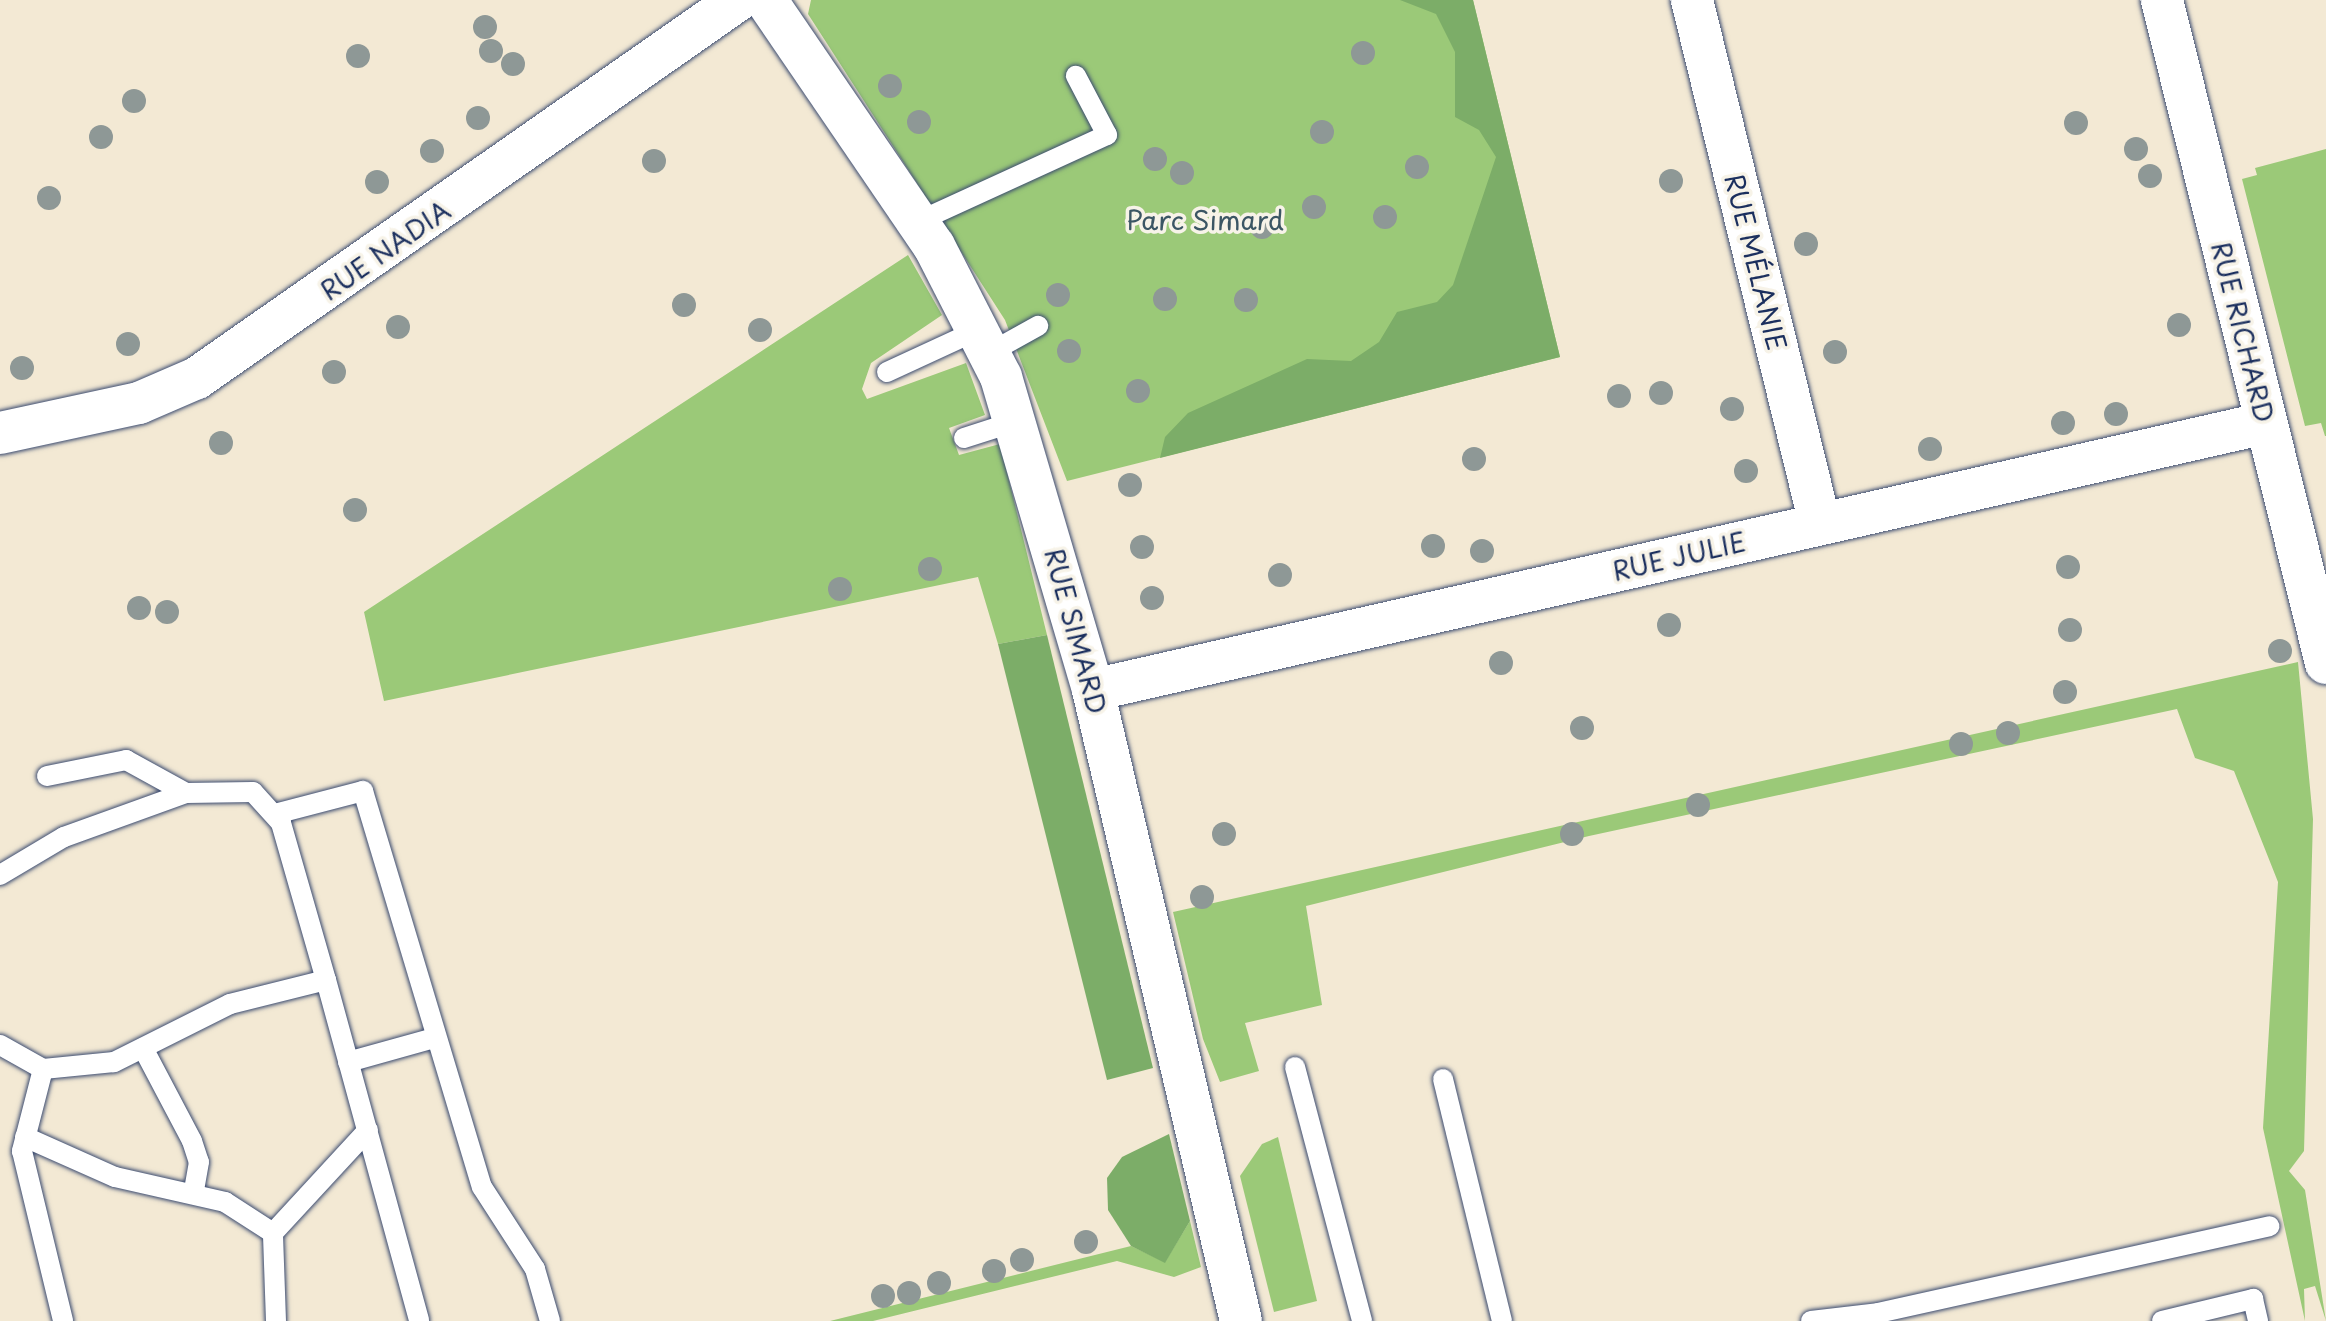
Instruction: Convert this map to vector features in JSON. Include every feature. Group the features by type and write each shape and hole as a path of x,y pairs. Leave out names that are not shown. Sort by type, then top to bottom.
{"street":[{"name":"RUE NADIA","path":"0,433 139,403 197,378 738,0"},
{"name":"RUE SIMARD","path":"766,0 917,222 985,340 1017,421 1093,690 1241,1321"},
{"name":"RUE MÉLANIE","path":"1692,0 1820,524"},
{"name":"RUE RICHARD","path":"2162,0 2326,663"},
{"name":"RUE JULIE","path":"1093,690 2265,423"}],"lane":[{"path":"917,222 1107,135 1076,76"},
{"path":"887,372 1038,326"},
{"path":"964,438 1017,421"},
{"path":"47,776 126,760 186,793"},
{"path":"275,814 363,791 434,1038 482,1187 535,1269 550,1321"},
{"path":"0,875 64,837 186,793 253,792 275,814 326,980 419,1321"},
{"path":"0,1045 43,1069 114,1062 230,1004 326,980"},
{"path":"348,1062 434,1038"},
{"path":"143,1048 192,1141 199,1162 194,1190"},
{"path":"1295,1067 1362,1321"},
{"path":"43,1069 25,1137 24,1171 63,1321"},
{"path":"1443,1079 1502,1321"},
{"path":"276,1321 273,1233 368,1130"},
{"path":"25,1137 115,1177 194,1190 273,1233"},
{"path":"1804,1319 1878,1313 2269,1226"},
{"path":"2162,1321 2253,1299 2258,1321"}],"green space":[{"name":"Parc Simard","path":"811,0 1473,0 1560,357 1067,481 1005,320 808,14"},
{"path":"1400,0 1473,0 1560,357 1160,458 1165,437 1188,413 1307,359 1351,361 1379,342 1397,312 1437,302 1453,285 1496,157 1479,130 1455,117 1455,52 1436,14"},
{"path":"2326,149 2325,436 2321,423 2305,426 2242,179 2257,175 2255,168"},
{"path":"908,255 942,315 871,363 862,389 867,399 966,363 985,415 949,428 959,455 1000,444 1047,635 998,644 978,577 384,701 364,612"},
{"path":"1047,635 1153,1068 1107,1080 998,644"},
{"path":"2298,662 2313,819 2304,1151 2289,1171 2305,1190 2326,1321 2315,1286 2304,1289 2305,1321 2263,1128 2278,882 2234,771 2195,758 2177,709 1589,836 1306,906 1322,1005 1245,1023 1259,1071 1220,1082 1203,1039 1173,912"},
{"path":"1169,1134 1190,1221 1165,1263 1131,1246 1108,1210 1107,1178 1122,1157"},
{"path":"1278,1137 1317,1301 1274,1312 1240,1176 1262,1144"},
{"path":"1190,1221 1201,1267 1174,1277 1117,1261 873,1321 830,1321 1131,1246 1165,1262"}]}
